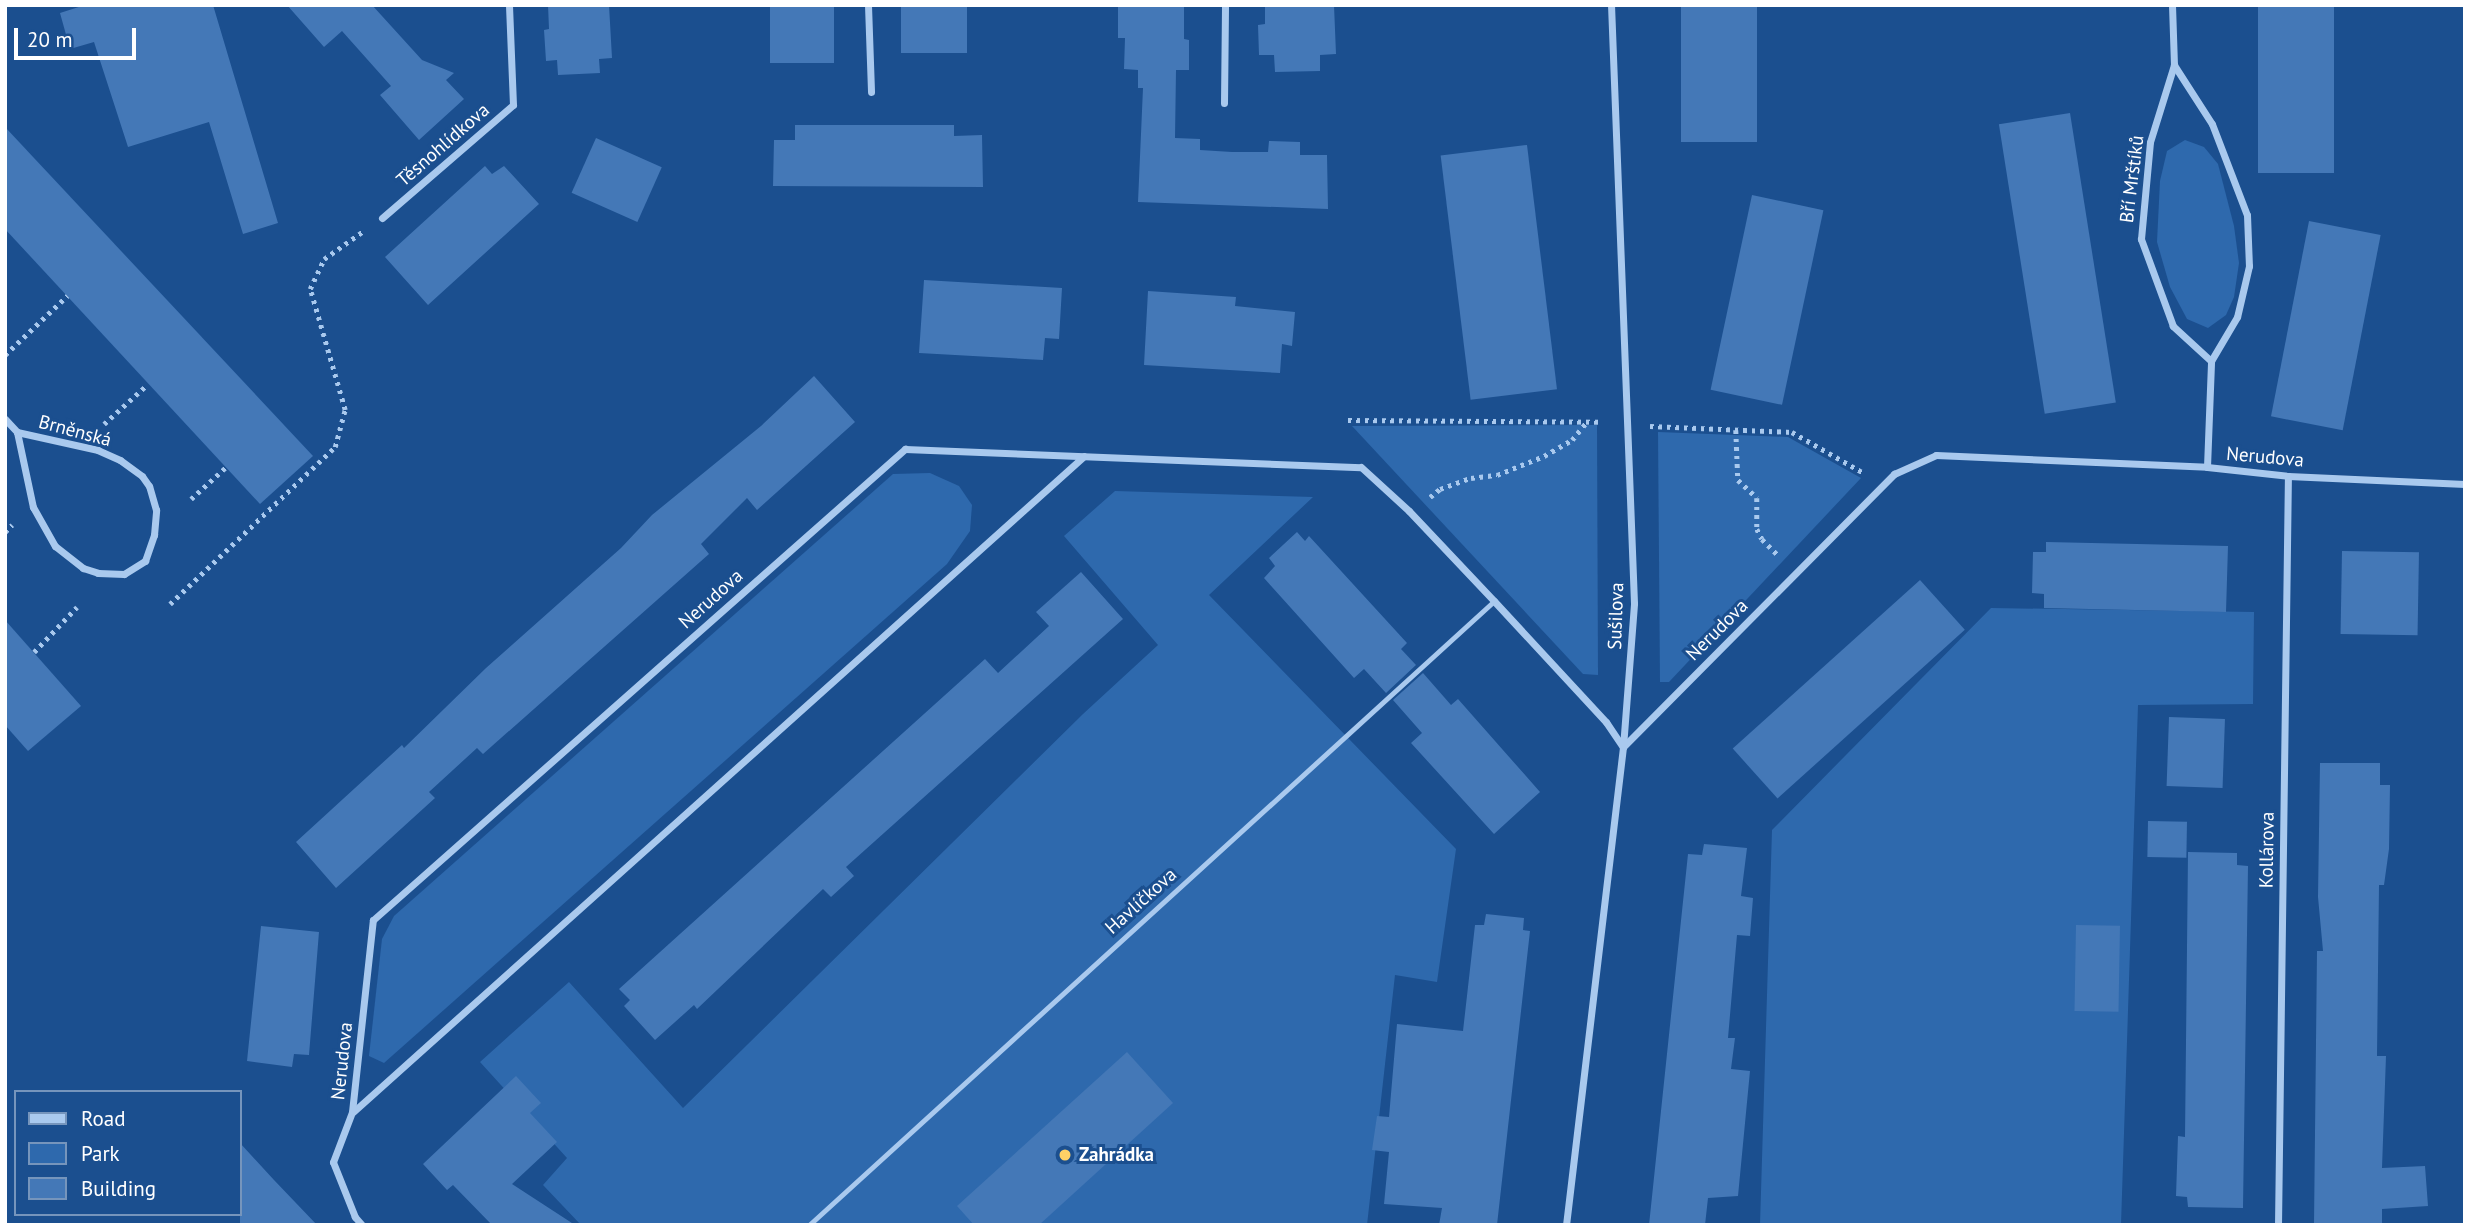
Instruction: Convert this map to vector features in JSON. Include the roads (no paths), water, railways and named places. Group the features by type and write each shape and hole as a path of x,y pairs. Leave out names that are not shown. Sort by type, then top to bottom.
{"street":[{"name":"Těsnohlídkova","path":"382,219 513,106 509,5"},
{"path":"868,5 871,93"},
{"path":"1224,103 1225,5"},
{"name":"Sušilova","path":"1566,1225 1623,747 1634,603 1611,5"},
{"name":"Bří Mrštíků","path":"2172,5 2174,65 2150,142 2141,239 2173,326 2211,361"},
{"path":"2174,65 2212,124 2246,215 2249,266 2237,317 2211,361 2207,467"},
{"name":"Brněnská","path":"5,419 17,432 33,507 55,546 83,568 115,575 133,570 145,561 157,521 154,498 142,475 120,460 98,450 17,432"},
{"name":"Nerudova","path":"352,1112 373,920 905,449 1361,467 1409,511 1494,601 1605,722 1623,747 1894,474 1936,455 2207,467 2288,476 2465,485"},
{"name":"Nerudova","path":"352,1112 1084,455"},
{"name":"Kollárova","path":"2278,1225 2288,476"},
{"path":"352,1112 333,1162 355,1217 362,1225"}],"lane":[{"name":"Havlíčkova","path":"810,1225 1494,601"}],"place":[{"name":"Zahrádka","path":"1065,1155"}]}
